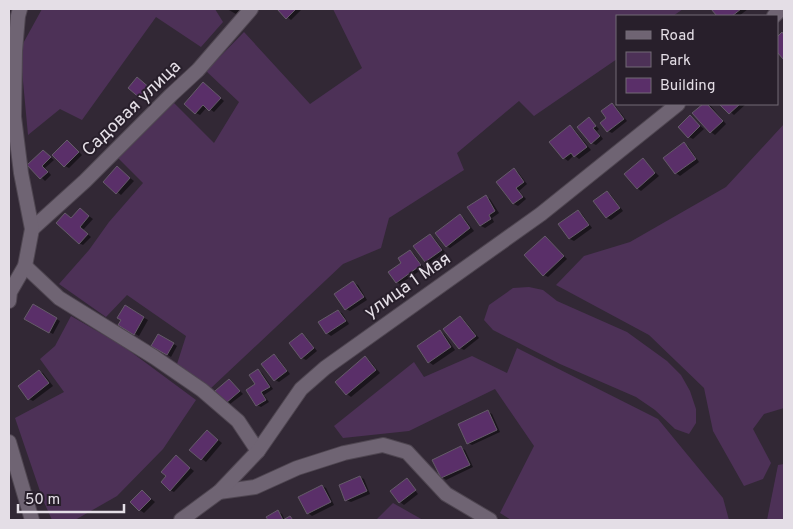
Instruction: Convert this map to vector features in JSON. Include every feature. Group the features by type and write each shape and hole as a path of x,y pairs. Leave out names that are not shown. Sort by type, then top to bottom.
{"street":[{"path":"9,295 25,266 32,229 21,172 14,117 14,51 20,9"},
{"name":"Садовая улица","path":"32,229 85,181 198,70 251,9"},
{"name":"улица 1 Мая","path":"181,520 220,492 258,451 301,389 325,368 541,214 677,105"},
{"path":"25,266 59,298 154,357 202,390 238,421 258,451"},
{"path":"9,442 32,520"},
{"path":"220,492 255,487 297,468 344,453 384,445 407,452 446,494 490,520"}],"green space":[{"path":"42,9 215,9 223,22 201,47 156,17 82,120 60,109 28,135 20,49"},
{"path":"333,9 683,9 674,15 616,15 616,60 534,116 519,101 457,153 464,170 389,218 381,248 343,264 210,389 177,364 186,336 127,295 106,317 59,284 143,183 118,158 173,102 214,143 239,102 206,71 244,32 310,104 362,68"},
{"path":"784,124 784,408 764,414 753,429 771,463 763,479 744,486 713,431 704,388 649,335 556,285 584,256 630,242 726,187"},
{"path":"529,287 543,290 557,301 627,332 667,361 681,375 690,391 696,409 696,423 689,434 675,429 655,410 636,397 560,364 493,330 484,320 489,305 513,288"},
{"path":"71,316 123,346 196,400 163,449 117,496 75,520 52,520 43,500 15,418 64,392 40,359 55,346"},
{"path":"517,348 658,419 723,498 729,520 511,520 500,513 534,446 495,389 409,431 343,438 334,426 414,362 424,377 472,356 507,373"},
{"path":"784,464 784,520 767,520 778,465"},
{"path":"393,503 423,520 376,520"}],"building":[{"path":"277,9 296,9 286,19"},
{"path":"711,9 741,9 733,15 716,15"},
{"path":"782,32 784,35 784,60 778,53 778,36"},
{"path":"137,77 151,89 142,100 128,88"},
{"path":"203,82 221,98 209,111 203,105 195,114 184,104"},
{"path":"612,103 624,119 607,132 600,123 606,118 601,111"},
{"path":"702,105 708,105 723,121 710,133 692,113"},
{"path":"720,105 739,105 729,114"},
{"path":"690,115 700,126 688,138 678,127"},
{"path":"589,117 596,126 593,128 600,136 591,144 577,127"},
{"path":"570,125 587,147 574,157 571,153 563,159 549,142"},
{"path":"67,140 79,152 64,167 52,155"},
{"path":"684,142 696,159 675,174 663,158"},
{"path":"43,150 51,157 42,166 48,172 40,179 27,165"},
{"path":"643,158 655,173 637,189 624,174"},
{"path":"117,166 130,178 116,194 103,182"},
{"path":"514,168 524,182 516,188 523,197 513,204 496,182"},
{"path":"607,191 620,208 606,218 593,201"},
{"path":"486,195 495,211 489,215 491,219 480,226 467,207"},
{"path":"80,208 89,216 80,227 88,234 79,244 56,223 65,213 71,218"},
{"path":"578,210 589,225 569,239 558,224"},
{"path":"460,214 470,228 446,247 435,233"},
{"path":"430,234 442,250 425,262 413,246"},
{"path":"545,236 564,256 543,276 524,255"},
{"path":"410,250 421,265 396,283 388,272 401,263 398,258"},
{"path":"353,281 364,297 345,310 334,294"},
{"path":"33,304 57,318 49,333 24,319"},
{"path":"125,305 144,317 134,335 118,325 121,320 117,318"},
{"path":"338,310 346,321 326,334 318,322"},
{"path":"460,316 476,336 459,349 443,329"},
{"path":"440,330 451,347 428,363 417,346"},
{"path":"302,333 314,348 301,359 289,343"},
{"path":"158,334 174,343 167,355 151,346"},
{"path":"274,354 287,371 274,381 261,364"},
{"path":"365,356 376,370 346,395 335,382"},
{"path":"258,369 270,387 261,392 266,400 256,406 246,390 255,384 249,375"},
{"path":"39,370 49,383 28,400 18,386"},
{"path":"229,379 240,391 226,403 215,391"},
{"path":"488,410 497,430 467,444 458,424"},
{"path":"207,430 218,440 201,460 189,450"},
{"path":"461,446 470,465 441,478 432,460"},
{"path":"176,455 190,468 170,491 161,482 166,476 161,472"},
{"path":"360,476 367,491 345,501 339,485"},
{"path":"407,478 416,490 399,503 390,491"},
{"path":"322,485 331,502 307,514 298,497"},
{"path":"142,490 151,499 139,511 130,502"},
{"path":"278,510 283,520 268,520 266,517"},
{"path":"290,516 293,520 283,520"}]}
